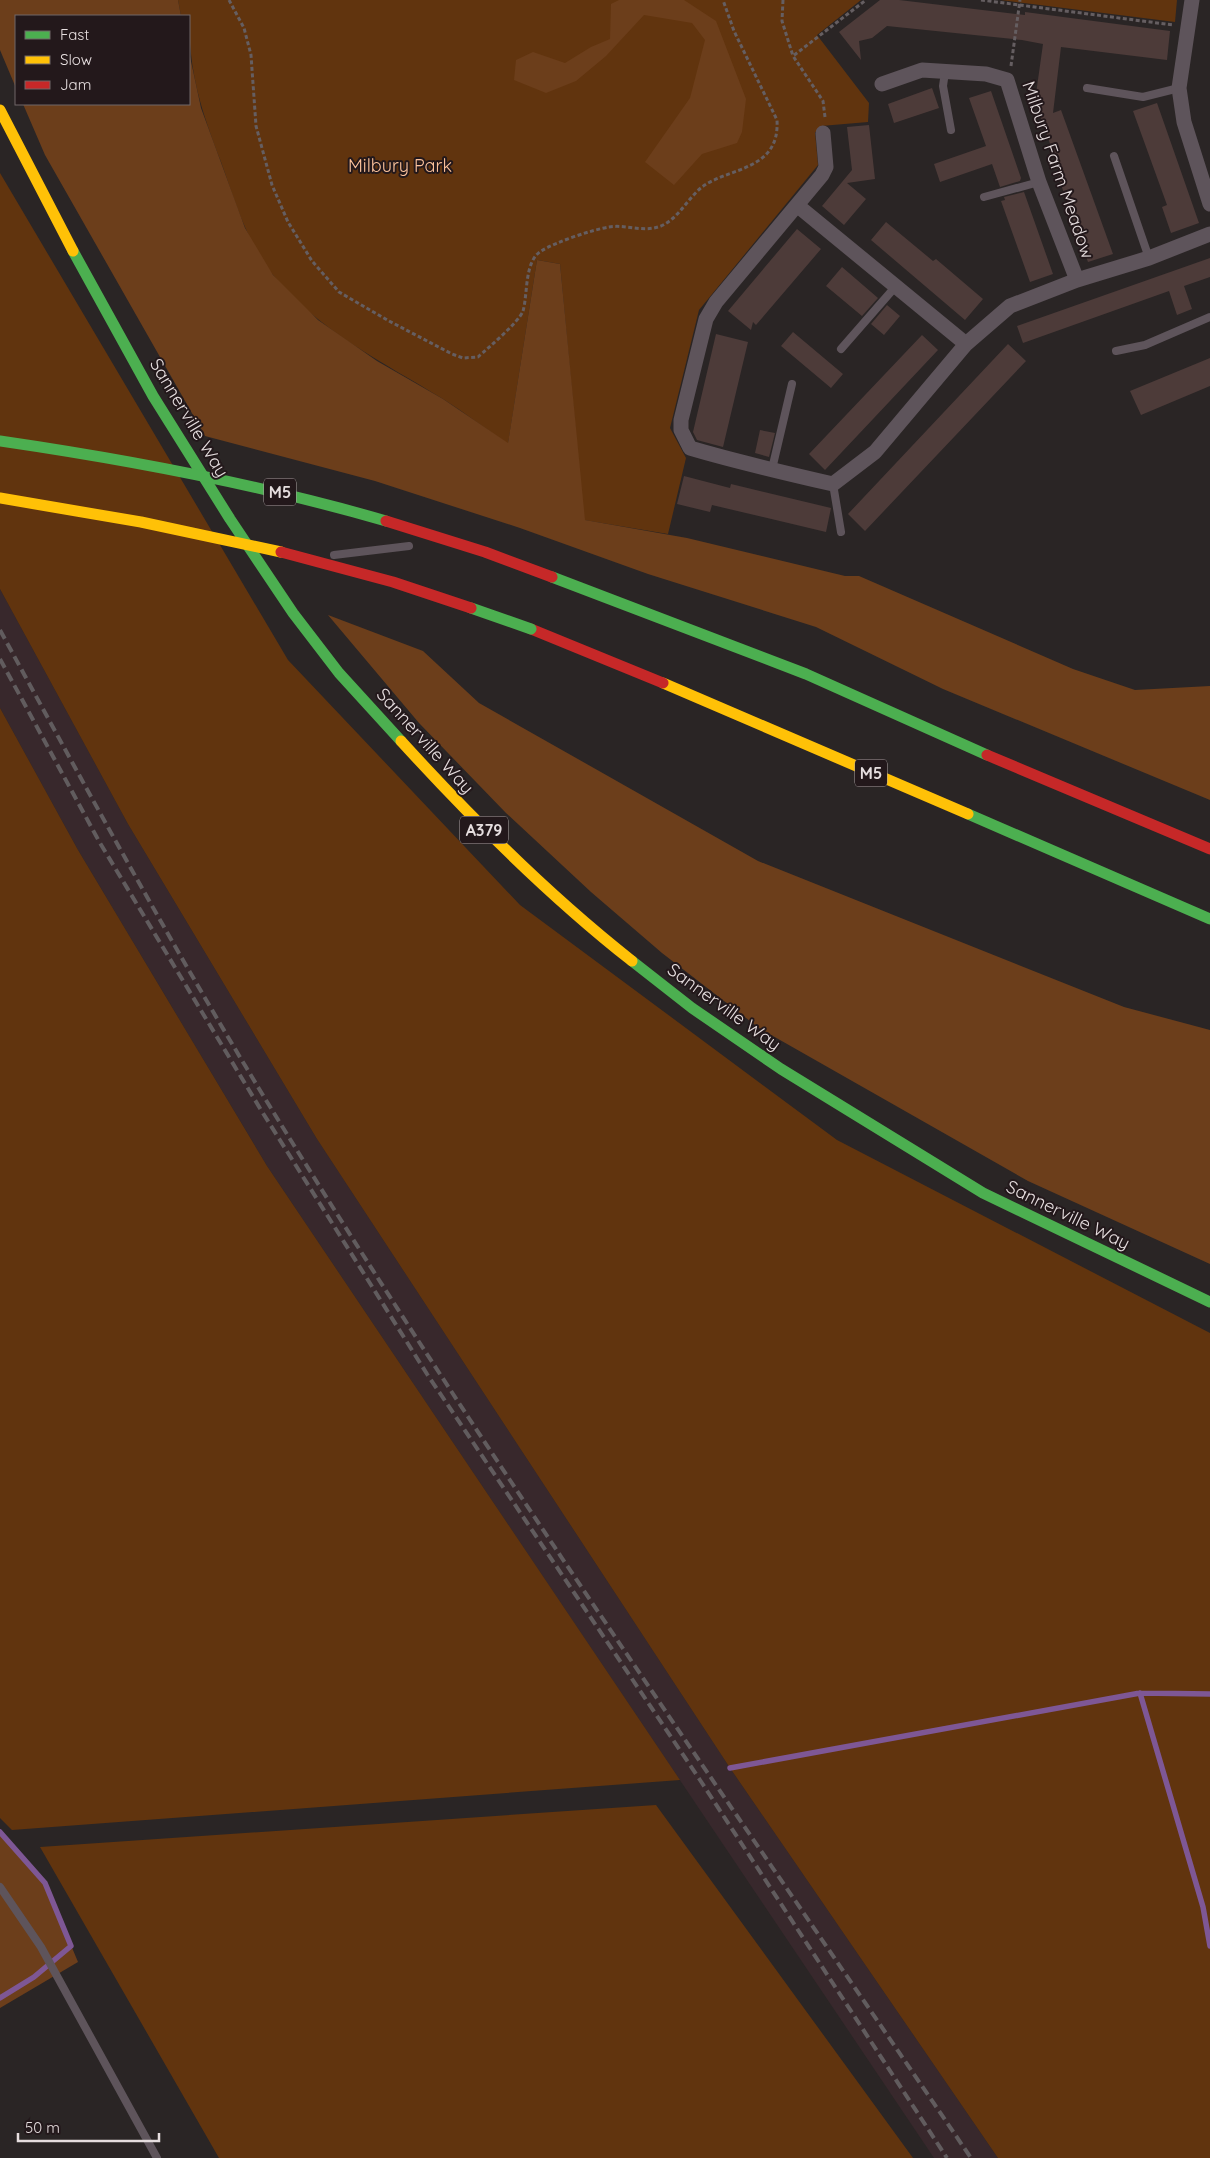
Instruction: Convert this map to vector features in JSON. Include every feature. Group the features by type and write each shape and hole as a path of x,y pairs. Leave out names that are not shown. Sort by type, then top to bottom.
{"main road":[{"name":"Sannerville Way","path":"0,110 53,215 153,396 265,564 293,613 339,672 466,813 534,879 610,944 692,1008 781,1070 983,1193 1210,1302"},
{"name":"M5","path":"0,441 117,459 270,490 425,532 552,577 806,674 921,726 1210,849"},
{"name":"M5","path":"0,498 160,525 301,556 375,576 531,629 742,716 1210,919"}],"street":[{"path":"1192,0 1179,88 1184,122 1210,204"},
{"name":"Milbury Farm Meadow","path":"882,84 911,72 922,70 986,74 1007,80 1039,182 1077,280"},
{"path":"823,133 826,167 822,176 716,302 706,319 681,420 681,430 690,448 759,468 772,469 833,484"},
{"path":"798,206 966,344"},
{"name":"Milbury Farm Meadow","path":"833,484 875,452 966,344 1010,306 1077,280 1149,258 1210,234"}],"lane":[{"path":"945,72 943,86 951,130"},
{"path":"1087,88 1143,97 1179,88"},
{"path":"1114,156 1149,258"},
{"path":"984,197 1039,182"},
{"path":"841,350 896,286"},
{"path":"1116,351 1145,345 1210,317"},
{"path":"772,469 792,384"},
{"path":"833,484 841,532"},
{"path":"279,562 409,546"},
{"path":"0,1887 41,1947 157,2158"}],"path":[{"path":"229,0 244,28 251,55 256,126 272,185 288,222 312,261 340,292 389,321 462,358 478,357 522,313 532,262 541,251 609,227 647,229 662,225 676,216 693,195 704,186 748,168 772,145 778,130 777,120 734,31 723,0"},
{"path":"783,0 782,21 793,56 823,101 826,129 823,133"},
{"path":"793,56 866,0"},
{"path":"981,0 1188,27"},
{"path":"1007,80 1021,5 1020,0"}],"shaded area":[{"path":"0,0 178,0 181,15 15,15 15,86 0,50"},
{"path":"619,0 684,0 716,21 746,99 742,132 737,143 702,154 674,185 645,162 690,98 705,40 692,23 644,15 606,56 576,81 546,93 514,80 516,60 533,52 565,63 591,47 610,39 611,4"},
{"path":"190,57 201,108 245,228 273,275 318,320 377,361 443,399 508,443 537,260 560,264 585,520 687,538 845,576 859,576 1073,669 1135,690 1210,686 1210,800 943,689 816,627 648,574 520,528 375,481 205,436 45,155 23,105 190,105"},
{"path":"0,589 128,824 317,1139 730,1768 998,2158 934,2158 267,1166 78,850 0,708"},
{"path":"328,615 423,651 479,703 758,861 1124,1007 1210,1030 1210,1264 1028,1181 759,1028 662,953 591,892 506,813 419,723"},
{"path":"0,1832 45,1883 78,1962 0,2008"}],"green space":[{"name":"Milbury Park","path":"178,0 861,0 817,35 869,103 868,122 821,126 821,131 815,132 818,165 699,310 670,428 686,458 668,534 584,520 560,264 537,260 508,444 443,399 352,344 310,313 291,295 264,263 249,235 237,206 202,108 191,56 190,15 181,15"},
{"path":"1001,0 1177,0 1175,22"},
{"path":"0,173 288,660 520,905 837,1140 1210,1333 1210,2158 998,2158 730,1768 317,1139 128,824 0,589"},
{"path":"0,708 78,850 267,1166 680,1780 12,1830 0,1818"},
{"path":"656,1805 913,2158 219,2158 40,1847"}],"building":[{"path":"880,0 899,0 1025,15 1025,12 1170,31 1167,60 1061,47 1053,113 1061,110 1113,254 1088,262 1058,176 1061,175 1035,101 1043,44 1022,40 887,26 872,38 859,41 861,60 839,32"},
{"path":"932,88 939,108 894,123 888,104"},
{"path":"991,91 1021,178 1020,181 1000,187 992,164 940,182 934,164 986,146 969,98"},
{"path":"1157,103 1199,223 1171,233 1162,207 1167,205 1133,111"},
{"path":"869,125 875,179 847,183 866,199 844,225 822,206 852,170 847,127"},
{"path":"1024,192 1053,274 1030,282 1001,201 1005,200 1004,197"},
{"path":"886,222 933,261 936,259 983,299 965,320 871,240"},
{"path":"797,229 821,249 756,325 753,322 751,330 728,311"},
{"path":"1210,258 1210,277 1184,286 1192,309 1177,315 1169,291 1023,343 1017,326"},
{"path":"842,267 878,298 862,316 826,286"},
{"path":"887,305 900,316 884,335 871,324"},
{"path":"793,332 843,374 831,388 781,346"},
{"path":"716,334 748,342 723,447 697,440 693,432"},
{"path":"922,335 938,350 825,470 809,454"},
{"path":"1008,344 1026,361 865,531 848,514"},
{"path":"1210,358 1210,386 1141,415 1130,391"},
{"path":"760,430 775,433 769,457 755,453"},
{"path":"684,476 730,488 731,484 831,508 826,532 712,505 710,512 677,504"}],"waterway":[{"path":"1140,1693 1203,1907 1210,1946"},
{"path":"730,1768 1140,1693 1210,1694"},
{"path":"0,1832 45,1883 71,1946 34,1977 0,1998"}],"railway":[{"path":"0,630 98,810 199,988 269,1105 353,1239 614,1635 971,2158"},
{"path":"0,659 100,843 261,1110 427,1374 700,1780 947,2158"}],"traffic: fast":[{"path":"73,251 153,396 230,519 293,613 339,673 401,741"},
{"path":"0,441 194,474 242,484 386,521"},
{"path":"552,577 806,674 987,755"},
{"path":"471,608 531,629"},
{"path":"968,814 1210,919"},
{"path":"632,961 692,1008 781,1069 983,1193 1210,1302"}],"traffic: slow":[{"path":"0,110 73,251"},
{"path":"0,498 141,522 281,552"},
{"path":"663,683 968,814"},
{"path":"401,741 512,856 571,910 632,961"}],"traffic: jam":[{"path":"386,521 485,552 552,577"},
{"path":"281,552 393,582 471,608"},
{"path":"531,629 663,683"},
{"path":"987,755 1210,849"}]}
